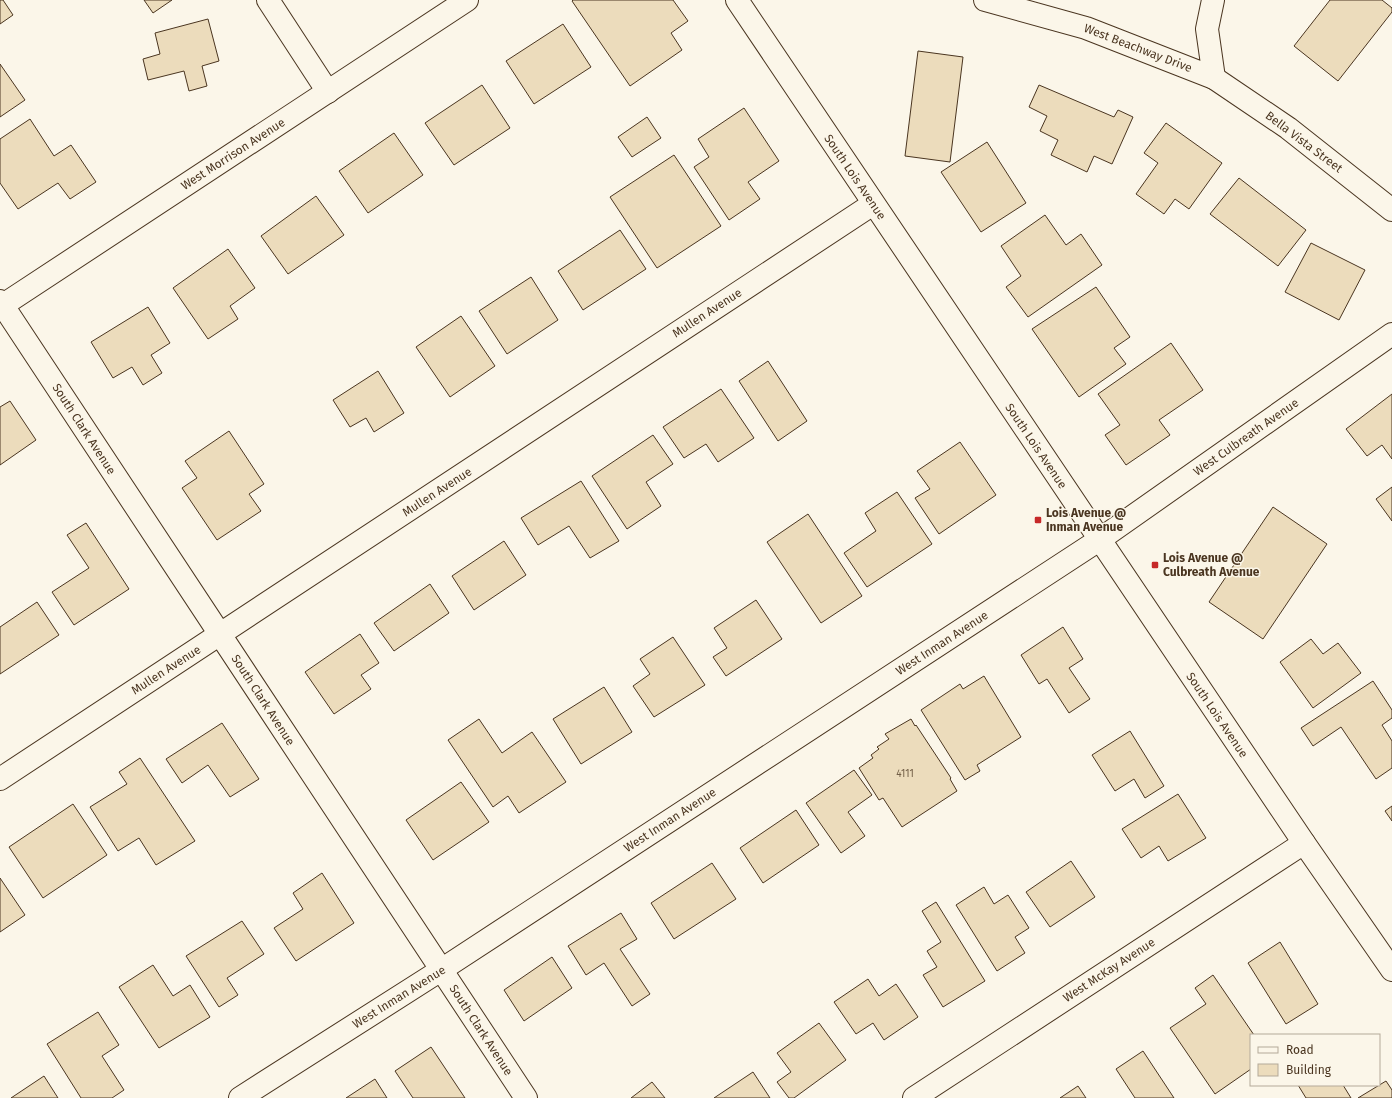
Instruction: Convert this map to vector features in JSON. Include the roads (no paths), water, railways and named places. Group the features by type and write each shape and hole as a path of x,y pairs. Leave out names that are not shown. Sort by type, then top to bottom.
{"street":[{"path":"268,0 328,92"},
{"name":"West Morrison Avenue","path":"1,305 467,0"},
{"name":"South Lois Avenue","path":"737,0 1099,540 1304,843 1392,970"},
{"name":"West Beachway Drive","path":"985,0 1086,28 1214,78 1207,29 1213,0"},
{"name":"Bella Vista Street","path":"1214,78 1288,128 1392,210"},
{"name":"Mullen Avenue","path":"0,779 873,204"},
{"name":"South Clark Avenue","path":"1,305 526,1098"},
{"name":"West Culbreath Avenue","path":"1099,540 1392,334"},
{"name":"West Inman Avenue","path":"240,1098 441,970 1099,540"},
{"name":"West McKay Avenue","path":"914,1098 1304,843"}],"place":[{"name":"Lois Avenue @ Inman Avenue","path":"1038,520"},
{"name":"Lois Avenue @ Culbreath Avenue","path":"1155,565"}]}
